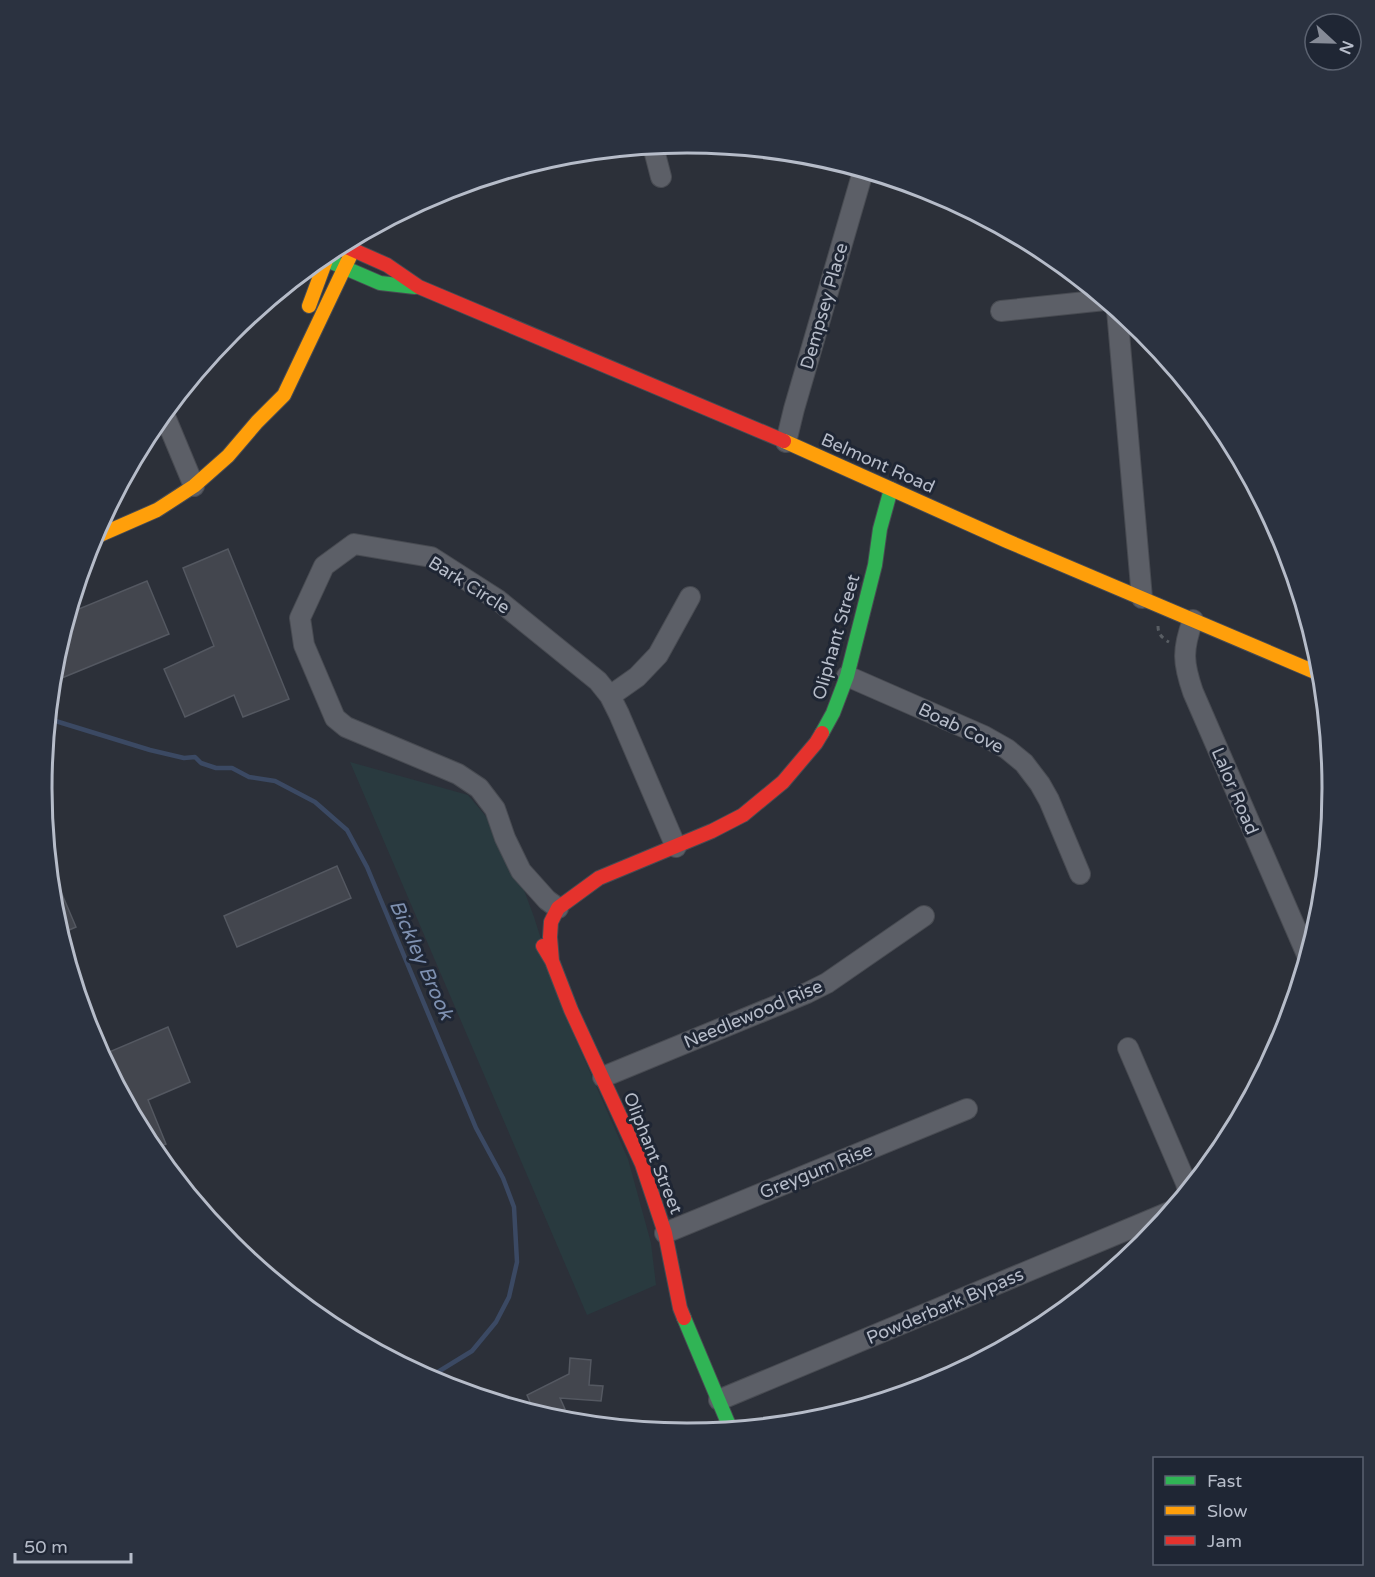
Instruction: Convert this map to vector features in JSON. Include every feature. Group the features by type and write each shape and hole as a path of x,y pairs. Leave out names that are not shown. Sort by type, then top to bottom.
{"main road":[{"name":"Belmont Road","path":"353,249 387,265 420,287 786,442 891,489 911,503 1007,541 1311,670"},
{"path":"107,532 157,510 194,486 228,456 284,395 345,268 347,253"},
{"name":"Belmont Road","path":"334,261 380,283 420,287"},
{"path":"302,323 321,271"},
{"path":"257,422 268,395"},
{"name":"Oliphant Street","path":"728,1422 680,1308 665,1233 642,1164 571,1010 552,961 538,939 538,923 554,900 599,878 712,831 743,815 783,782 816,743 833,713 847,676 875,565 880,528 891,489"},
{"name":"Oliphant Street","path":"875,565 893,536"},
{"name":"Oliphant Street","path":"572,882 599,878"}],"street":[{"path":"655,155 661,177"},
{"name":"Dempsey Place","path":"786,442 861,178"},
{"path":"1001,311 1094,301"},
{"path":"1118,322 1142,598"},
{"path":"168,424 194,486"},
{"name":"Bark Circle","path":"554,900 521,871 505,838 495,809 479,788 458,774 346,727 335,718 304,645 300,618 324,566 354,544 431,557 498,600 598,681 610,696 619,714 676,847"},
{"path":"610,696 637,677 658,655 690,597"},
{"name":"Lalor Road","path":"1193,621 1187,636 1184,655 1186,673 1192,692 1303,945"},
{"name":"Boab Cove","path":"847,676 984,736 1006,749 1024,764 1049,800 1080,874"},
{"name":"Needlewood Rise","path":"603,1077 827,983 924,916"},
{"path":"1128,1048 1185,1183"},
{"name":"Greygum Rise","path":"665,1233 967,1109"},
{"name":"Powderbark Bypass","path":"719,1400 1155,1218"}],"shaded area":[{"path":"350,762 468,795 505,839 534,917 565,1015 628,1159 651,1243 656,1285 587,1315"}],"building":[{"path":"228,549 289,699 243,717 234,695 185,717 164,669 214,646 183,568"},
{"path":"147,581 169,634 63,678 78,609"},
{"path":"337,866 351,898 237,947 224,916"},
{"path":"62,894 76,927 69,930"},
{"path":"168,1027 190,1082 148,1100 166,1144 163,1145 138,1106 110,1052"},
{"path":"570,1358 591,1360 589,1385 603,1386 601,1401 560,1398 565,1409 562,1410 531,1404 527,1395 569,1374"}],"waterway":[{"name":"Bickley Brook","path":"57,721 150,750 184,758 195,757 201,763 216,768 232,768 249,777 275,781 315,802 347,830 367,867 476,1128 503,1178 514,1207 517,1262 509,1297 496,1322 472,1351 438,1372"}],"traffic: fast":[{"path":"333,263 380,283 415,287"},
{"path":"822,733 833,713 847,676 875,565 880,529 891,489"},
{"path":"684,1318 728,1422"}],"traffic: slow":[{"path":"107,532 157,510 194,486 228,456 284,395 353,250"},
{"path":"309,306 322,270"},
{"path":"784,441 1007,541 1311,670"}],"traffic: jam":[{"path":"353,250 387,265 419,287 784,441"},
{"path":"552,961 551,922 558,908 599,878 712,831 743,815 783,782 822,733"},
{"path":"543,946 552,961 571,1010 642,1164 665,1233 684,1318"}]}
